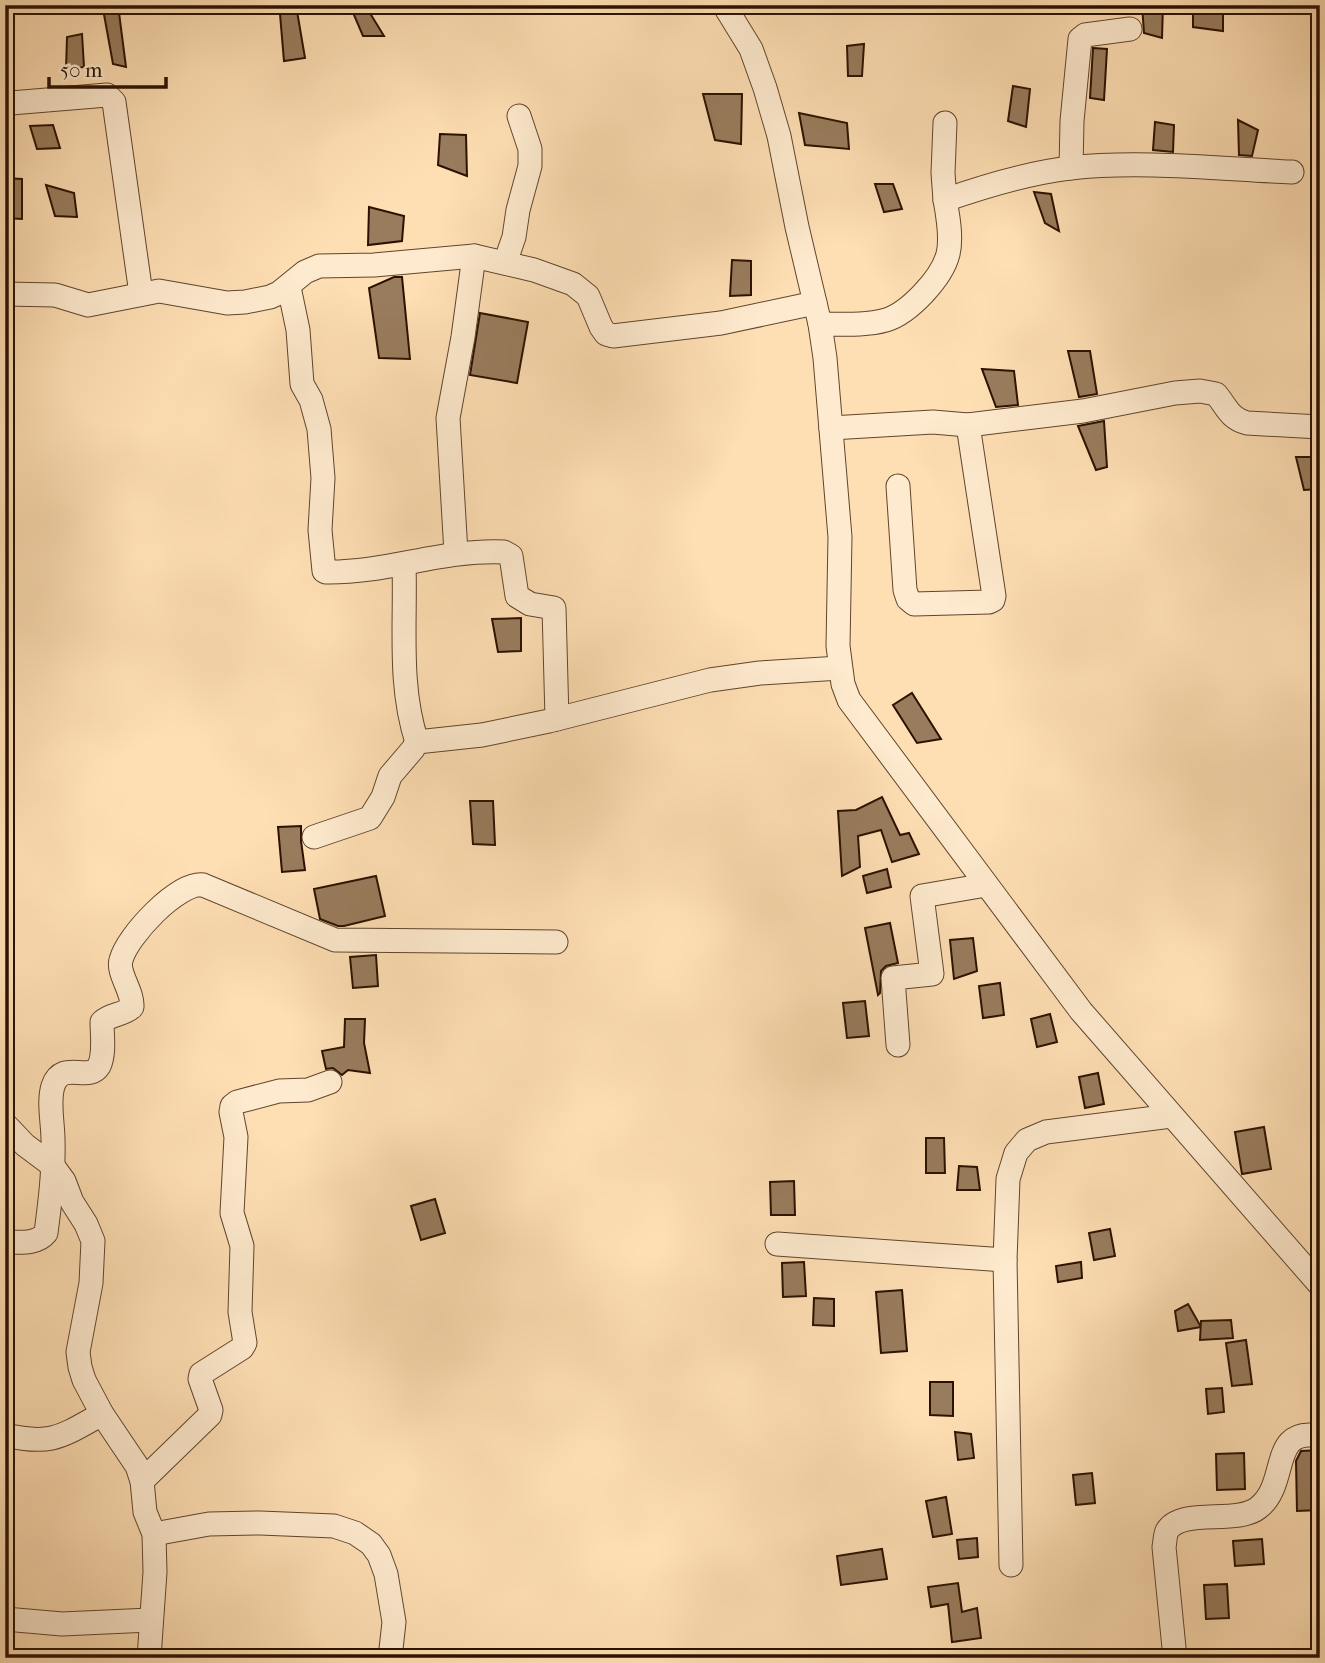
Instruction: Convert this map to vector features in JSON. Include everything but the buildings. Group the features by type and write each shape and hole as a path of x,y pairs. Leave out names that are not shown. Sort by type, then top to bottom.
{"street":[{"path":"724,5 751,50 765,88 779,136 817,313 831,428 840,537 838,646 843,684 857,711 1081,1011 1320,1285"},
{"path":"1071,168 1072,121 1080,39 1085,35 1130,29"},
{"path":"5,97 11,103 107,94 112,98 141,294"},
{"path":"505,263 514,237 530,166 530,149 519,116"},
{"path":"5,294 55,295 88,305 171,291 227,303 258,301 289,287 305,272 319,266 374,265 474,256 573,284 588,296 601,327 606,334 613,336 817,313 875,323 899,315 907,309 935,279 948,256 949,228 943,173 945,123"},
{"path":"945,200 1018,178 1071,168 1158,166 1292,172"},
{"path":"456,553 448,418 474,256"},
{"path":"289,287 298,330 302,384 311,400 319,429 323,478 320,530 323,568 326,572 344,573 456,553 505,552 511,555 517,596 530,604 554,608 557,719"},
{"path":"831,428 933,422 968,425 1083,411 1175,393 1200,391 1216,394 1236,420 1320,427"},
{"path":"898,486 905,590 908,599 914,604 993,600 995,596 968,425"},
{"path":"314,836 370,818 383,797 390,776 417,741 410,720 405,673 404,564"},
{"path":"417,741 482,735 710,680 760,673 840,668"},
{"path":"5,1242 33,1241 46,1233 53,1166 51,1115 54,1084 59,1076 67,1071 94,1071 99,1065 102,1022 107,1017 132,1007 121,970 121,960 139,928 181,891 195,884 203,885 335,940 556,942"},
{"path":"898,1045 893,978 932,974 922,896 986,885"},
{"path":"142,1481 210,1415 201,1374 242,1348 244,1343 240,1312 242,1247 232,1213 236,1135 232,1106 237,1102 279,1091 308,1090 330,1082"},
{"path":"1011,1565 1006,1260 1008,1179 1016,1153 1027,1140 1046,1132 1171,1116"},
{"path":"5,1124 25,1145 53,1166 64,1181 93,1241 91,1283 78,1352 84,1380 102,1414 137,1466 142,1481 145,1513 154,1534 155,1572 150,1620 152,1646 149,1658"},
{"path":"778,1244 1006,1260"},
{"path":"5,1435 34,1440 57,1438 102,1414"},
{"path":"1175,1658 1164,1547 1167,1532 1176,1522 1191,1518 1239,1516 1256,1510 1269,1498 1286,1447 1292,1438 1305,1433 1320,1436"},
{"path":"154,1534 209,1524 260,1523 334,1526 355,1533 371,1544 379,1555 386,1574 394,1622 390,1658"},
{"path":"5,1619 62,1623 150,1620"}]}
